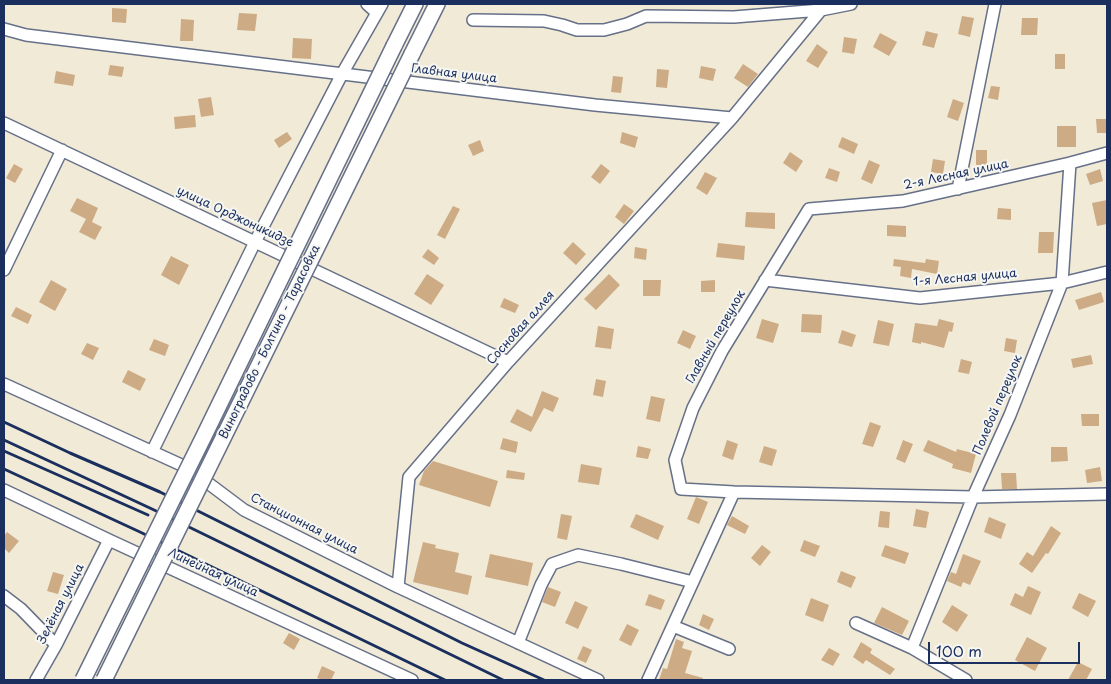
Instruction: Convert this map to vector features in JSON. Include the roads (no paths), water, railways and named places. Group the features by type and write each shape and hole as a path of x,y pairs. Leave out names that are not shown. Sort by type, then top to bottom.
{"main road":[{"name":"Виноградово - Болтино - Тарасовка","path":"83,680 415,4"},
{"name":"Виноградово - Болтино - Тарасовка","path":"104,680 437,4"}],"street":[{"path":"152,452 255,242 342,74 380,8 367,4"},
{"path":"473,20 544,21 576,30 604,30 627,24 646,16 734,17 821,10 851,4"},
{"path":"958,188 995,4"},
{"path":"732,118 821,10"},
{"name":"Главная улица","path":"4,29 26,35 595,105 732,118"},
{"name":"Сосновая аллея","path":"398,587 409,477 508,362 732,118"},
{"name":"улица Орджоникидзе","path":"4,123 508,362"},
{"path":"4,270 62,150"},
{"name":"2-я Лесная улица","path":"809,209 903,201 1107,153"},
{"name":"Полевой переулок","path":"912,648 973,497 1010,415 1062,283 1070,163"},
{"name":"Главный переулок","path":"734,492 681,489 675,460 693,408 722,351 809,209"},
{"name":"1-я Лесная улица","path":"765,280 920,298 1062,283 1107,272"},
{"name":"Станционная улица","path":"4,384 188,468 244,510 398,587 598,680"},
{"name":"Линейная улица","path":"4,490 412,680"},
{"path":"648,680 734,492 973,497 1107,494"},
{"name":"Зелёная улица","path":"36,680 56,645 109,540"},
{"path":"518,643 541,585 552,564 578,554 693,582"},
{"path":"4,596 21,609 56,645"},
{"path":"856,623 912,648 966,680"},
{"path":"673,626 729,648"}],"railway":[{"path":"4,422 160,492 462,643 544,680"},
{"path":"4,440 152,509 503,680"},
{"path":"4,451 148,515"},
{"path":"4,469 140,532 445,680"}]}
